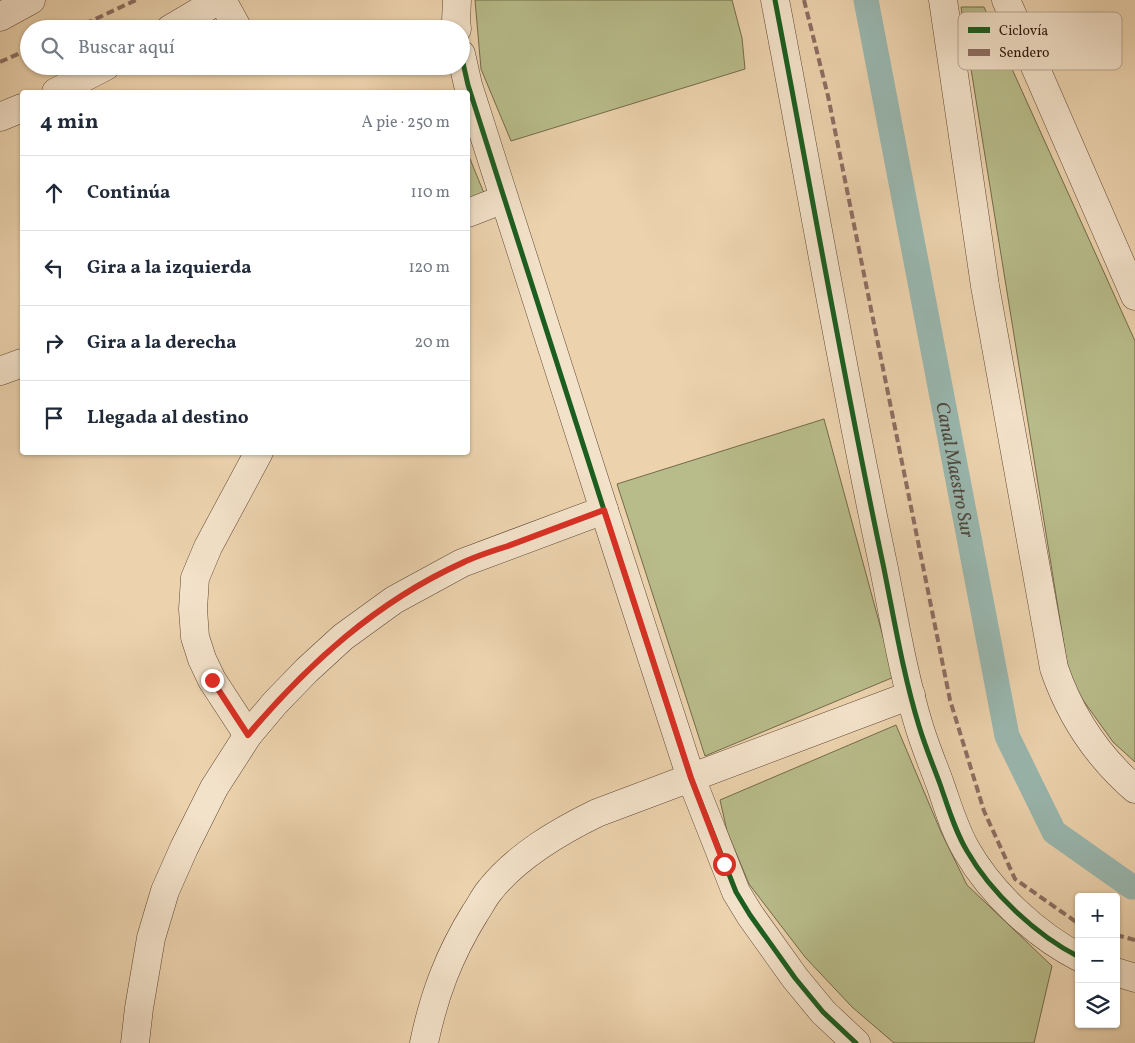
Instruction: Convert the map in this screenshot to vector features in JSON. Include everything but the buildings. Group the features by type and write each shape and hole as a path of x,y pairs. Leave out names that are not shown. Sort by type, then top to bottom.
{"street":[{"path":"0,17 30,0"},
{"path":"186,20 221,0 233,20"},
{"path":"456,20 457,0"},
{"path":"775,0 874,519 919,726 966,850 996,892 1042,933 1075,955"},
{"path":"944,0 985,286 1054,668 1063,694 1076,720 1110,767 1135,789"},
{"path":"1006,0 1011,12"},
{"path":"1037,70 1135,296"},
{"path":"60,90 89,75"},
{"path":"463,75 464,89"},
{"path":"470,106 504,199 691,778 736,892 795,978 823,1012 856,1043"},
{"path":"0,118 20,109"},
{"path":"470,212 504,199"},
{"path":"0,371 20,364"},
{"path":"248,735 212,680 202,659 195,637 193,609 195,578 208,547 257,455"},
{"path":"135,1043 151,938 166,891 184,848 214,788 248,735 275,703 343,637 394,600 462,563 604,510"},
{"path":"424,1043 431,1008 445,970 462,934 490,890 519,861 541,844 597,813 911,695"},
{"path":"1120,973 1135,978"}],"green space":[{"path":"475,0 732,0 742,38 745,69 511,141 481,69"},
{"path":"961,7 984,7 986,12 962,12"},
{"path":"971,70 1012,70 1135,341 1135,762 1113,742 1070,682"},
{"path":"470,159 486,198 470,203"},
{"path":"824,419 894,677 705,756 617,484"},
{"path":"896,725 941,832 967,885 1052,966 1034,1043 894,1043 852,1007 805,957 749,884 727,831 720,800"}],"waterway":[{"name":"Canal Maestro Sur","path":"866,0 1007,736 1054,832 1132,887 1135,887"}],"marked path":[{"path":"93,20 136,0"},
{"path":"804,0 828,96 950,700 984,811 1015,879 1075,921"},
{"path":"0,62 20,53"},
{"path":"1120,936 1135,940"}],"cycle path":[{"path":"775,0 868,494 903,666 921,733 955,827 977,867 1016,912 1047,937 1075,955"},
{"path":"466,75 470,90"},
{"path":"470,91 691,778 736,892 795,978 823,1012 856,1043"}],"route":[{"path":"212,680 248,735 275,703 307,670 343,637 368,617 394,600 462,563 604,510 691,778 724,864"}]}
